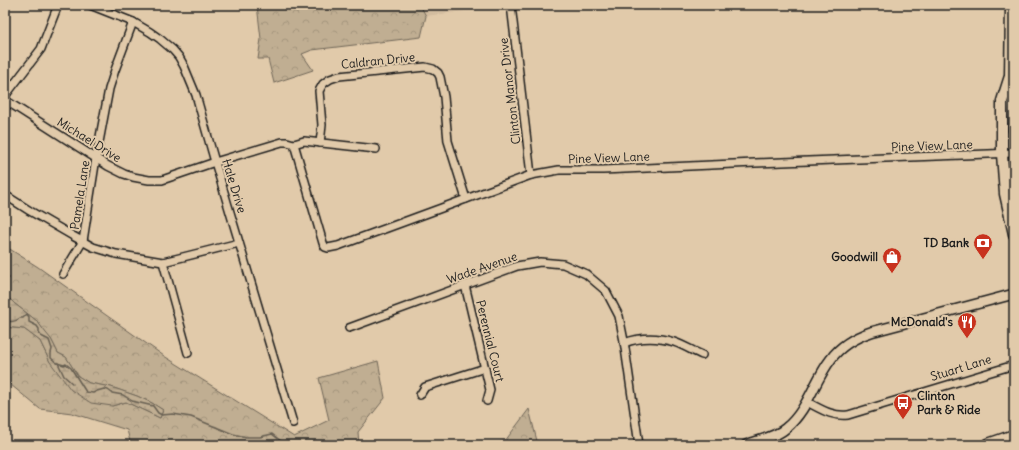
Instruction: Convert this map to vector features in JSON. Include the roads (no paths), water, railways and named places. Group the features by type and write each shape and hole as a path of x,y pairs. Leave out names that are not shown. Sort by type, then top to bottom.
{"highway":[{"path":"988,445 1011,438"}],"main road":[{"path":"1011,5 1010,76 1014,129"},
{"path":"1010,76 1002,101 1002,154 1006,194 1014,234"}],"street":[{"path":"5,96 41,49 58,5"},
{"name":"Hale Drive","path":"90,5 133,22 160,39 176,54 184,66 196,95 293,423"},
{"name":"Clinton Manor Drive","path":"511,5 531,175"},
{"name":"Pamela Lane","path":"63,274 83,241 104,112 112,79 133,22"},
{"name":"Caldran Drive","path":"320,143 322,125 319,91 326,81 339,76 430,67 435,70 440,77 444,97 448,141 466,200"},
{"name":"Michael Drive","path":"5,100 108,166 124,174 149,180 167,178 282,142 294,144 304,142 320,143 376,149"},
{"name":"Pine View Lane","path":"294,144 323,243 326,248 338,246 531,175 568,170 603,170 1014,153"},
{"path":"5,195 83,241 116,254 163,262 239,244"},
{"path":"163,262 188,353"},
{"name":"Wade Avenue","path":"349,328 517,266 540,262 563,264 586,274 606,291 619,316 639,445"},
{"name":"Perennial Court","path":"465,285 490,390 487,401"},
{"path":"746,445 779,433 792,423 807,402 824,368 831,358 849,342 871,332 1014,294"},
{"path":"624,343 634,339 654,338 673,342 702,355"},
{"name":"Stuart Lane","path":"807,402 829,414 842,416 848,415 1014,365"},
{"path":"420,395 425,388 485,368"}],"waterway":[{"path":"5,279 9,278"},
{"path":"5,321 15,321 23,318 27,314 29,317 29,322 37,326 41,336 49,340 52,349 51,358 57,363 64,365 66,364 71,368 86,392 93,393 104,389 108,390 112,393 123,395 132,401 153,406 158,413 162,415 173,414 191,417 233,434 246,437 260,437 272,434 286,445"},
{"path":"58,363 64,376 73,384"}],"place":[{"name":"TD Bank","path":"983,260"},
{"name":"Goodwill","path":"892,274"},
{"name":"McDonald's","path":"967,339"},
{"name":"Clinton Park & Ride","path":"903,420"}]}
